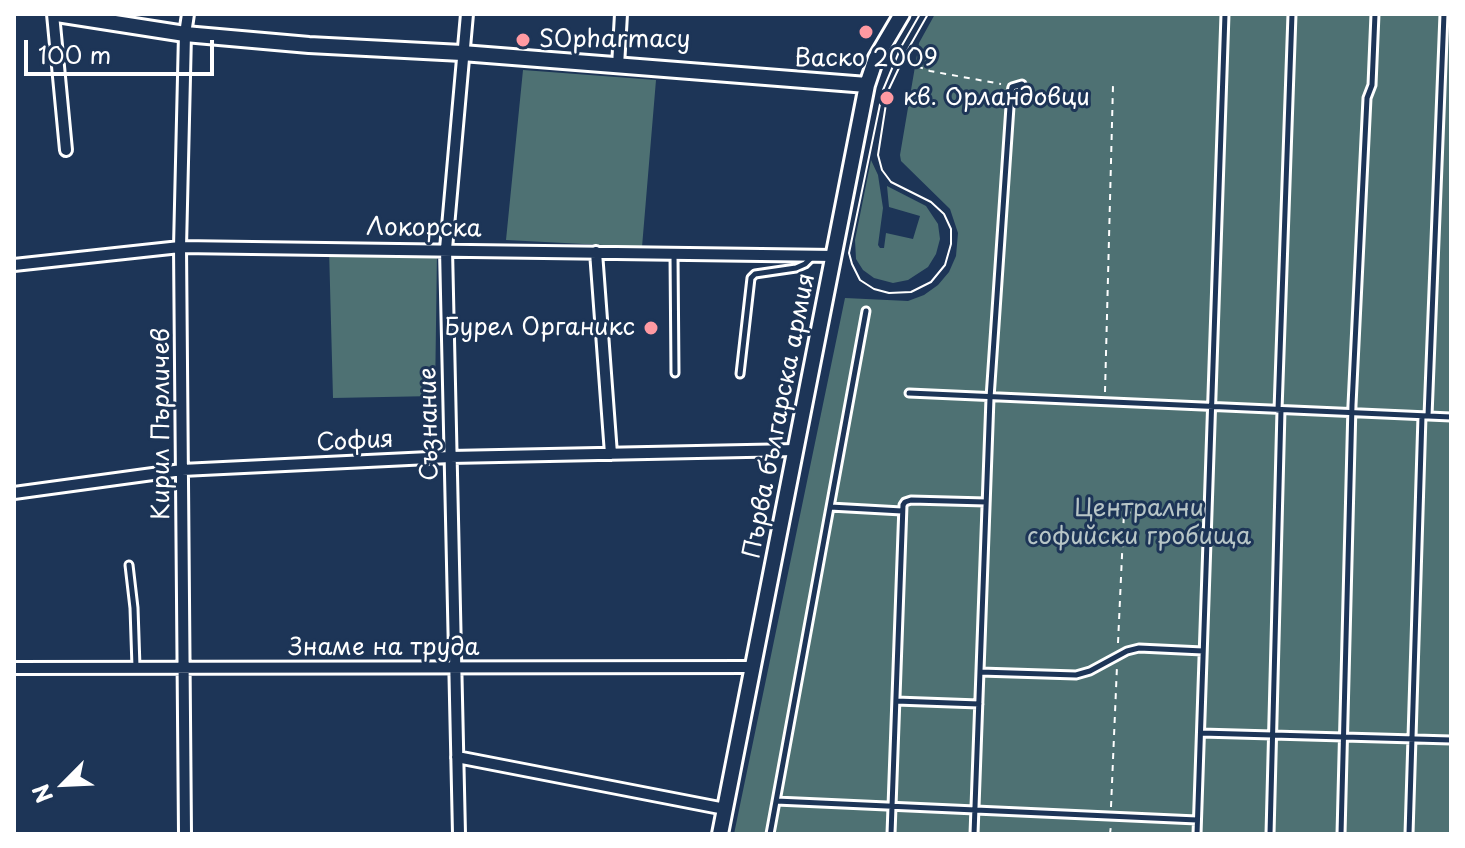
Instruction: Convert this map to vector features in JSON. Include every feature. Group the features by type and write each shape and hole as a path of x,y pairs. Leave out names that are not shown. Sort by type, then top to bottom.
{"street":[{"path":"66,150 55,14 185,34 309,45 462,53 867,85"},
{"name":"Кирил Пърличев","path":"185,834 180,247 188,14"},
{"name":"Съзнание","path":"459,834 446,249 467,14"},
{"path":"618,66 621,14"},
{"name":"Първа българска армия","path":"720,834 867,85 876,58 902,14"},
{"name":"Локорска","path":"14,265 180,247 834,256"},
{"path":"596,252 611,454"},
{"name":"София","path":"14,493 182,470 450,457 796,450"},
{"name":"Знаме на труда","path":"14,668 753,667"},
{"path":"457,757 725,809"}],"lane":[{"path":"1197,834 1225,14"},
{"path":"1270,834 1292,14"},
{"path":"1341,834 1353,413 1367,98 1372,85 1375,14"},
{"path":"1409,834 1444,14"},
{"path":"974,834 990,398 1012,87 1022,84"},
{"path":"674,254 675,373"},
{"path":"740,374 751,278 755,274 796,268 813,256"},
{"path":"770,834 866,311"},
{"path":"909,393 1451,417"},
{"path":"891,834 902,511 905,502 911,500 986,502"},
{"path":"830,507 902,511"},
{"path":"129,565 136,667"},
{"path":"980,672 1076,675 1139,648 1203,651"},
{"path":"896,701 979,704"},
{"path":"1201,733 1451,740"},
{"path":"776,801 1197,820"}],"path":[{"path":"906,62 930,71 1012,87"},
{"path":"1104,403 1113,85"},
{"path":"1110,834 1124,512 1207,517"}],"green space":[{"name":"Централни софийски гробища","path":"935,14 1451,14 1451,834 734,834 845,298 908,301 924,295 949,272 956,256 958,233 950,209 901,161 900,155 919,43"},
{"path":"523,70 656,80 642,247 506,240"},
{"path":"871,160 878,175 883,208 880,248 884,248 886,233 913,239 920,216 889,207 887,186 926,206 938,224 940,239 936,254 928,267 908,280 893,283 874,278 863,270 856,259 855,240"},
{"path":"329,248 437,253 435,396 333,398"}],"tram line":[{"path":"920,14 901,47 883,90 849,253 860,280 874,289 889,293 911,292 931,282 945,265 951,244 951,229 944,214 931,202 891,182 882,170 878,155 888,91 928,14"}],"place":[{"name":"Васко 2009","path":"866,32"},
{"name":"SOpharmacy","path":"523,40"},
{"name":"кв. Орландовци","path":"887,98"},
{"name":"Бурел Органикс","path":"651,328"}]}
